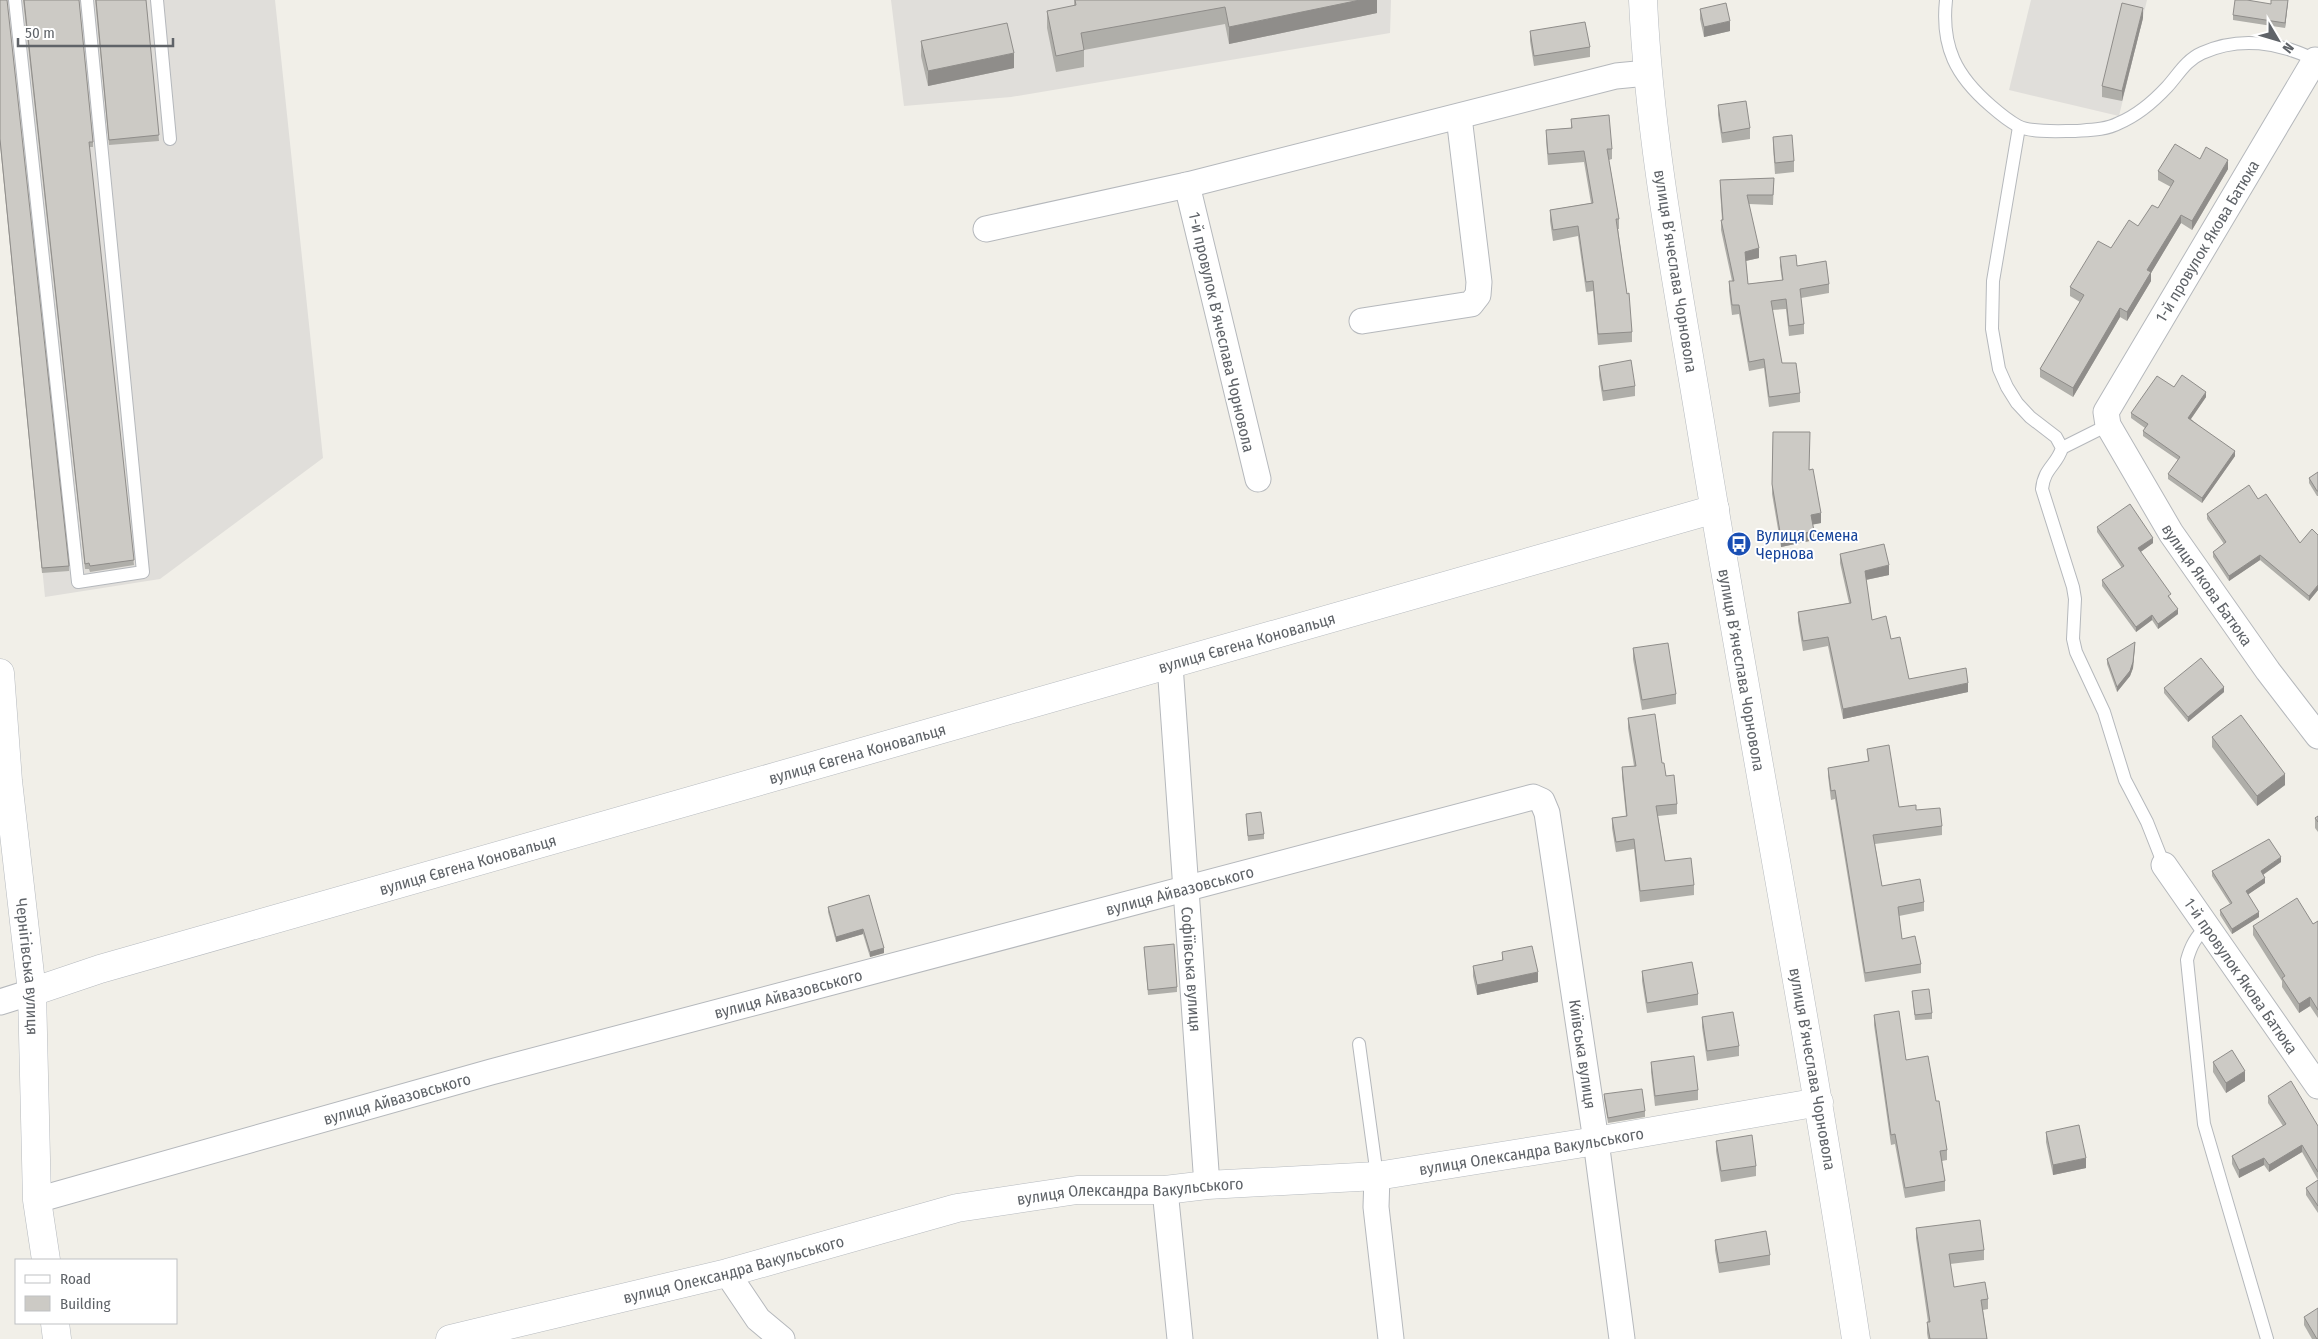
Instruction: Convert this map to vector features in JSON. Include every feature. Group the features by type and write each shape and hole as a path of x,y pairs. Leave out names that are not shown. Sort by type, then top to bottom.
{"street":[{"name":"вулиця Вʼячеслава Чорновола","path":"1643,0 1647,73 1672,250 1714,510 1819,1102 1856,1339"},
{"name":"1-й провулок Якова Батюка","path":"2108,425 2106,412 2108,406 2317,60"},
{"path":"986,230 1187,185 1616,76 1647,73"},
{"path":"1362,321 1471,304 1478,295 1479,282 1459,117"},
{"name":"1-й провулок Вʼячеслава Чорновола","path":"1187,185 1258,479"},
{"name":"вулиця Якова Батюка","path":"2108,425 2171,533 2268,671 2318,736"},
{"name":"вулиця Євгена Коновальця","path":"0,1002 109,967 1714,510"},
{"name":"Софіївська вулиця","path":"1170,665 1207,1185"},
{"name":"Чернігівська вулиця","path":"0,673 8,781 32,992 37,1200 46,1259"},
{"name":"вулиця Айвазовського","path":"37,1200 501,1069 1186,887 1533,797 1542,801"},
{"name":"Київська вулиця","path":"1542,801 1547,813 1596,1141 1622,1339"},
{"name":"1-й провулок Якова Батюка","path":"2164,865 2318,1086"},
{"name":"вулиця Олександра Вакульського","path":"450,1339 727,1273 957,1208 1077,1190 1165,1190 1207,1185 1376,1176 1596,1141 1819,1102"},
{"path":"1376,1176 1376,1208 1391,1339"},
{"path":"1165,1190 1180,1339"},
{"path":"727,1273 758,1319 782,1339"},
{"path":"55,1324 57,1339"}],"lane":[{"path":"15,0 78,582 143,572 87,0"},
{"path":"157,0 170,139"},
{"path":"1946,0 1945,31 1951,55 1962,77 1979,96 2020,127 2058,131 2096,130 2117,124 2153,102 2189,61 2202,53 2229,46 2269,44 2294,49 2317,60"},
{"path":"2020,127 1993,281 1992,329 2000,369 2007,387 2017,403 2030,417 2056,437 2062,448 2060,455 2047,470 2043,479 2042,489 2073,587 2072,632 2076,652 2104,712 2125,780 2147,822 2164,865"},
{"path":"2062,448 2108,425"},
{"path":"2207,926 2194,941 2187,960 2204,1124 2266,1339"},
{"path":"1359,1044 1376,1176"}],"shaded area":[{"path":"0,0 275,0 323,458 160,579 45,597 0,144"},
{"path":"891,0 1391,0 1390,33 1011,97 904,106"},
{"path":"2031,0 2147,0 2119,116 2009,90"}],"building":[{"path":"0,0 7,0 69,566 42,568 0,139"},
{"path":"24,0 79,0 93,142 89,142 134,560 90,566 89,563 85,564"},
{"path":"96,0 146,0 159,135 109,140"},
{"path":"1075,0 1360,0 1229,27 1225,7 1081,33 1084,50 1056,56 1047,11 1076,5"},
{"path":"2235,0 2271,4 2271,0 2288,0 2285,23 2233,15"},
{"path":"1726,3 1730,21 1704,27 1700,9"},
{"path":"2122,3 2143,8 2122,91 2102,86"},
{"path":"1585,22 1590,47 1534,56 1530,31"},
{"path":"1007,23 1014,53 928,71 921,41"},
{"path":"1746,101 1750,128 1722,133 1718,105"},
{"path":"1609,115 1612,149 1607,149 1619,219 1616,219 1627,294 1629,293 1632,332 1598,334 1593,281 1586,282 1578,226 1553,230 1550,210 1593,203 1584,151 1548,154 1546,130 1572,128 1571,119"},
{"path":"1792,135 1794,161 1775,163 1773,137"},
{"path":"2175,144 2200,159 2206,147 2228,160 2192,221 2181,215 2147,270 2151,272 2127,312 2120,308 2073,388 2040,369 2084,295 2070,287 2098,241 2111,248 2129,220 2138,226 2152,205 2158,208 2174,181 2158,171"},
{"path":"1774,178 1773,195 1747,195 1759,248 1745,252 1748,284 1783,280 1780,257 1796,255 1797,266 1826,261 1829,284 1800,289 1804,324 1789,326 1786,299 1771,301 1782,363 1796,363 1800,393 1769,397 1764,359 1749,362 1739,305 1732,305 1729,281 1734,281 1721,220 1723,220 1720,180"},
{"path":"1631,360 1635,386 1603,391 1599,366"},
{"path":"2182,375 2206,392 2188,418 2235,451 2202,498 2168,474 2180,457 2143,431 2148,424 2131,413 2157,376 2174,387"},
{"path":"1773,432 1810,432 1809,470 1813,469 1821,513 1811,515 1814,531 1781,538 1772,484"},
{"path":"2318,472 2318,491 2317,491 2309,478"},
{"path":"2249,485 2258,499 2266,494 2300,543 2312,529 2318,535 2318,585 2309,596 2260,555 2229,576 2213,552 2226,542 2207,514"},
{"path":"2130,504 2153,538 2138,548 2171,594 2168,596 2178,609 2158,624 2152,615 2136,627 2102,580 2124,566 2097,527"},
{"path":"1884,544 1889,565 1865,571 1872,620 1886,616 1891,639 1900,637 1909,679 1966,668 1968,683 1843,709 1828,637 1803,641 1798,612 1851,603 1840,554"},
{"path":"2135,642 2130,671 2117,687 2107,659"},
{"path":"1668,643 1676,694 1642,700 1633,648"},
{"path":"2201,658 2224,687 2188,717 2164,688"},
{"path":"1655,714 1662,763 1664,763 1666,776 1674,775 1677,804 1656,806 1665,861 1691,858 1694,885 1640,891 1634,839 1616,842 1612,818 1627,816 1622,767 1636,766 1628,718"},
{"path":"2241,715 2285,774 2257,796 2212,737"},
{"path":"1889,745 1899,807 1916,805 1916,810 1940,808 1942,826 1873,835 1882,886 1920,879 1924,902 1898,907 1902,939 1915,936 1921,964 1865,973 1835,790 1831,791 1828,768 1869,761 1867,749"},
{"path":"1261,812 1264,834 1248,836 1246,814"},
{"path":"2269,839 2281,857 2261,871 2265,878 2246,891 2259,912 2232,929 2220,910 2232,903 2212,871"},
{"path":"869,895 884,948 870,952 863,929 836,937 828,907"},
{"path":"2297,898 2313,924 2318,921 2318,1010 2310,997 2299,1004 2282,978 2285,976 2253,926"},
{"path":"1174,944 1177,987 1148,990 1144,947"},
{"path":"1532,946 1538,972 1477,985 1473,966 1503,960 1502,952"},
{"path":"1692,962 1698,994 1647,1003 1642,971"},
{"path":"1929,989 1932,1013 1915,1015 1912,991"},
{"path":"1899,1011 1906,1060 1928,1056 1936,1101 1939,1101 1947,1150 1940,1151 1945,1181 1905,1188 1895,1134 1891,1135 1874,1015"},
{"path":"1733,1012 1739,1046 1707,1051 1702,1017"},
{"path":"2232,1050 2245,1071 2226,1083 2213,1062"},
{"path":"1694,1056 1698,1090 1655,1096 1651,1062"},
{"path":"2291,1081 2318,1126 2318,1172 2302,1145 2269,1165 2264,1158 2239,1170 2232,1156 2286,1124 2268,1096"},
{"path":"1642,1089 1645,1111 1608,1118 1604,1094"},
{"path":"2079,1125 2086,1158 2053,1165 2046,1132"},
{"path":"1752,1135 1756,1166 1721,1171 1716,1141"},
{"path":"2318,1180 2318,1206 2306,1188"},
{"path":"1980,1220 1984,1250 1949,1254 1954,1287 1985,1282 1988,1299 1981,1300 1987,1339 1930,1339 1927,1322 1930,1322 1916,1228"},
{"path":"1766,1231 1770,1255 1719,1263 1715,1240"},
{"path":"2318,1308 2318,1339 2317,1339 2304,1317"}],"place":[{"name":"Вулиця Семена Чернова","path":"1739,544"}]}
